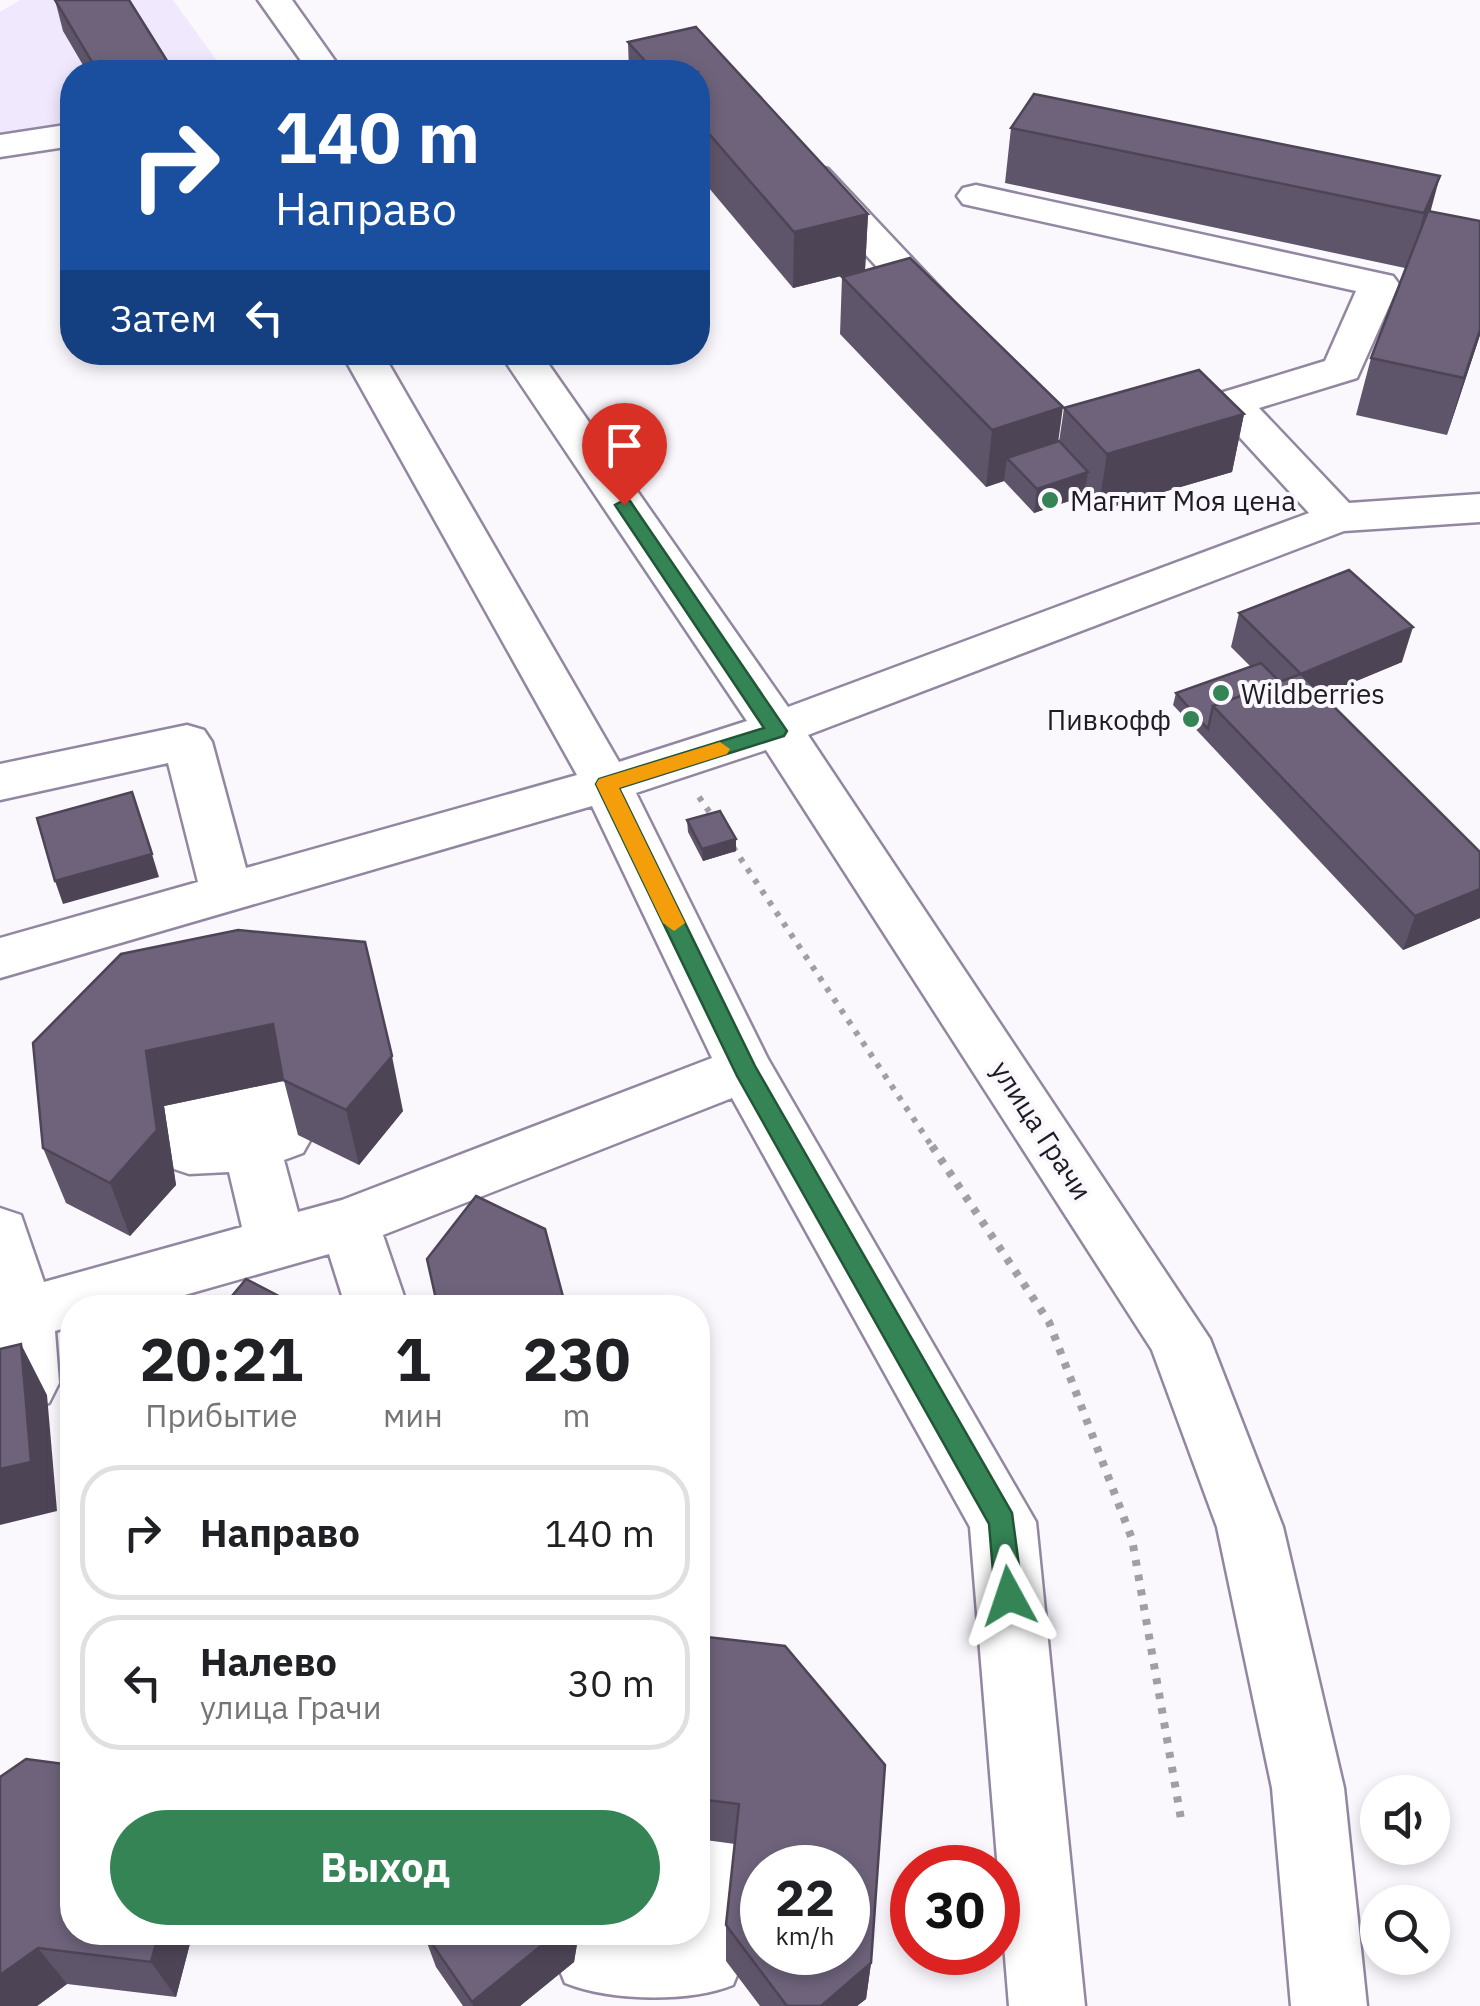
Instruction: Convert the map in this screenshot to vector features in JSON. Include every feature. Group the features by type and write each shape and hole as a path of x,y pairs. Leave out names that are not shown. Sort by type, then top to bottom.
{"street":[{"path":"275,0 318,60"},
{"path":"0,146 60,136"},
{"path":"786,145 975,350"},
{"path":"976,196 1379,284 1342,370 1142,430"},
{"path":"369,365 607,784 745,1069 1002,1522 1047,2006"},
{"name":"улица Грачи","path":"528,365 777,731 1180,1339 1250,1527 1308,1788 1328,2006"},
{"path":"1232,404 1338,518"},
{"path":"0,958 146,907 227,894 777,731 1142,588 1338,518 1480,508"},
{"path":"0,782 187,742 227,894"},
{"path":"91,1295 349,1223 745,1069"},
{"path":"252,1147 276,1243"},
{"path":"349,1223 374,1295"},
{"path":"0,1233 23,1314 27,1382 0,1390"},
{"path":"23,1314 60,1304"},
{"path":"710,1868 720,1870 710,1933"},
{"path":"624,1965 706,1958 708,1945"}],"path":[{"path":"676,763 720,829"},
{"path":"731,845 1049,1322 1132,1539 1181,1819"}],"shaded area":[{"path":"20,0 173,0 216,60 60,60 60,127 0,138 0,12"}],"building":[{"path":"55,0 129,0 166,60 91,60"},
{"path":"696,27 868,214 794,232 710,135 710,60 644,60 628,42"},
{"path":"1034,94 1440,176 1424,213 1011,128"},
{"path":"1428,211 1480,221 1480,330 1464,378 1371,358"},
{"path":"910,258 1063,407 992,430 842,277"},
{"path":"1199,370 1244,414 1107,454 1064,408"},
{"path":"1059,441 1088,472 1037,489 1007,458"},
{"path":"1349,570 1413,627 1301,674 1239,613"},
{"path":"1261,663 1280,682 1213,706 1208,729 1176,693"},
{"path":"1301,674 1480,852 1480,889 1415,916 1213,706"},
{"path":"132,792 152,854 55,881 37,818"},
{"path":"720,811 736,839 702,849 687,820"},
{"path":"238,930 365,942 392,1056 346,1110 283,1080 273,1024 146,1051 157,1130 110,1183 43,1148 33,1043 121,954"},
{"path":"476,1196 545,1229 563,1295 435,1295 427,1259"},
{"path":"246,1279 277,1295 233,1295"},
{"path":"21,1344 31,1462 0,1469 0,1349"},
{"path":"710,1637 785,1646 885,1765 871,1963 870,1845 740,1845 740,1944 726,1925 739,1804 710,1800"},
{"path":"26,1759 60,1763 60,1945 156,1945 151,1962 38,1948 0,1975 0,1777"},
{"path":"433,1945 542,1945 472,2002"},
{"path":"764,1975 857,1975 821,2006 787,2006"}],"slow traffic":[{"path":"674,923 607,784 720,749"}],"place":[{"name":"Магнит Моя цена","path":"1050,500"},
{"name":"Wildberries","path":"1221,693"},
{"name":"Пивкофф","path":"1191,719"}],"route":[{"path":"624,505 777,731 607,784 745,1069 1002,1522 1009,1596"}]}
